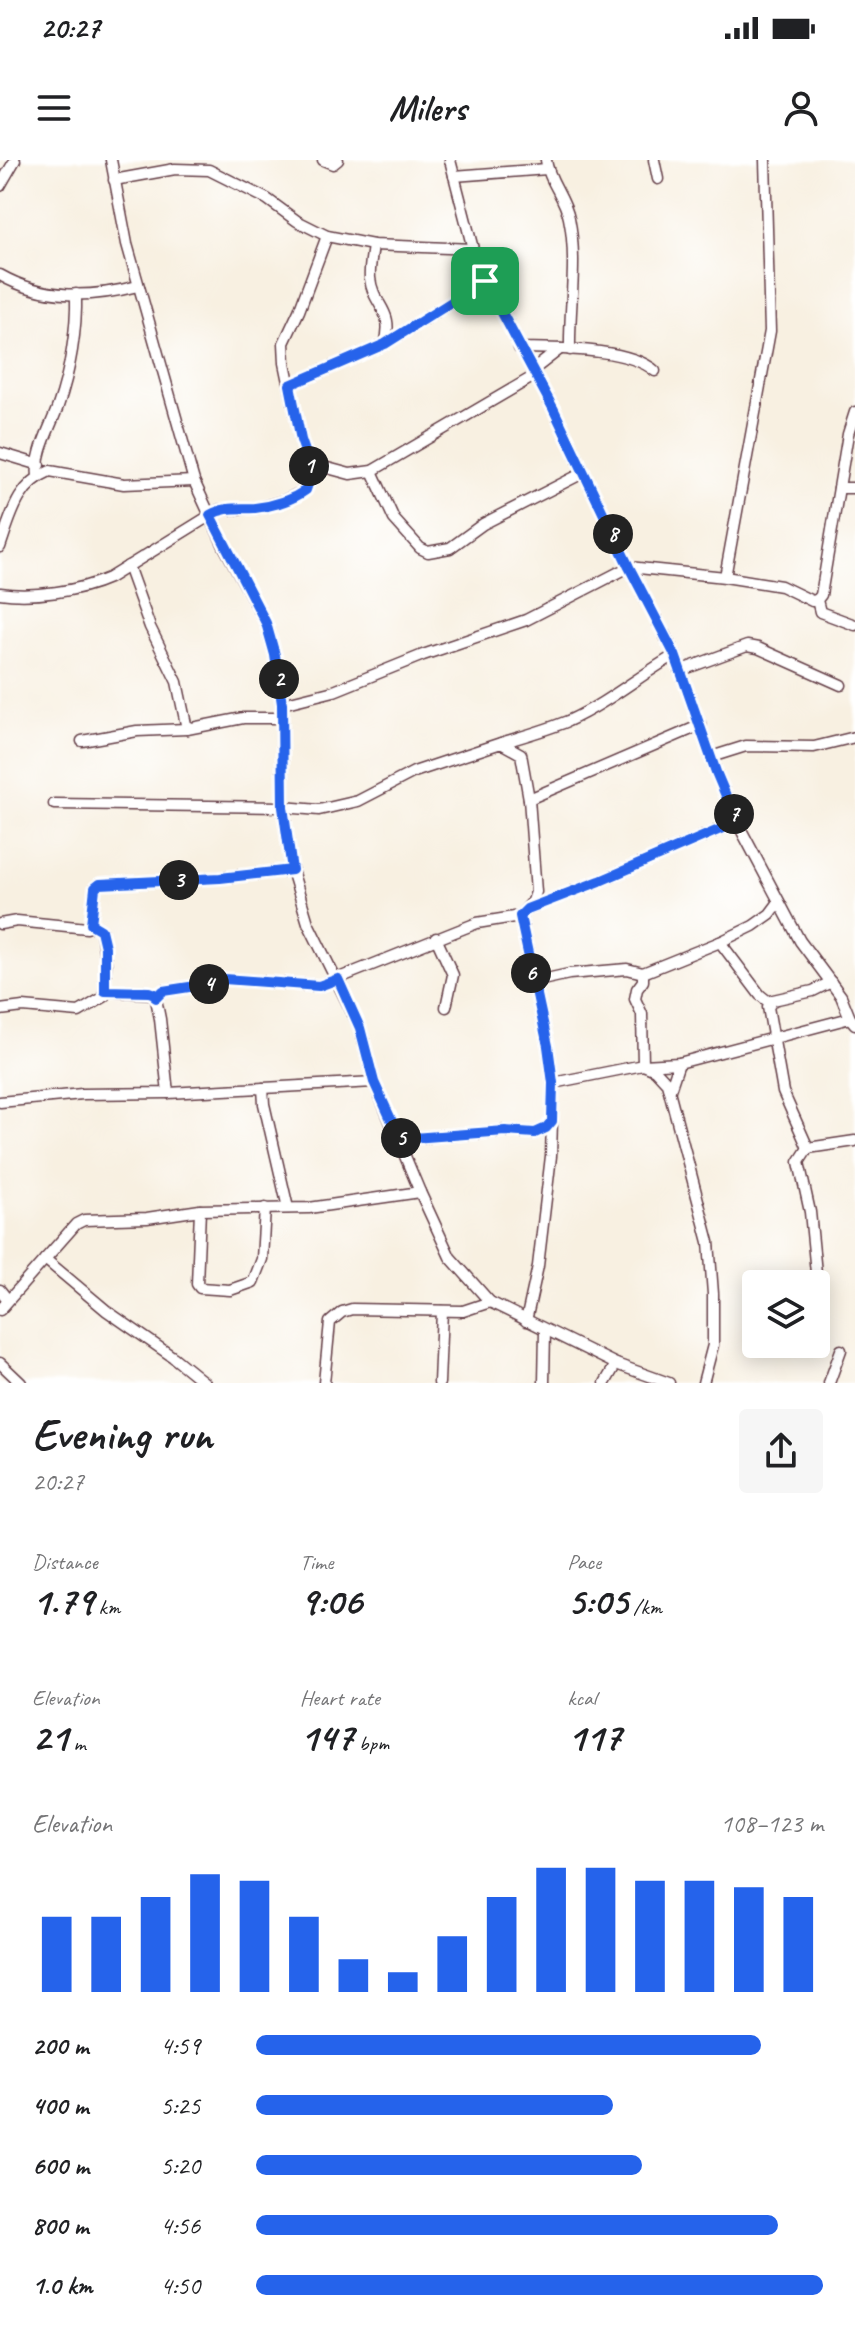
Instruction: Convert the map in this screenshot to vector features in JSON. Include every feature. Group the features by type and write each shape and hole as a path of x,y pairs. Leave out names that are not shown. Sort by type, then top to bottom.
{"street":[{"path":"0,186 15,160"},
{"path":"111,160 138,286 194,481 266,623 275,655 282,704 283,807 292,870 308,923 360,1028 374,1082 420,1192 450,1257 490,1302 616,1364 669,1383"},
{"path":"323,160 333,164 338,160"},
{"path":"450,160 473,249 485,281 682,670 737,822 800,941 841,996 852,1021 679,1063 643,1065 553,1083"},
{"path":"654,160 658,179"},
{"path":"725,577 770,331 765,160"},
{"path":"309,463 350,474 372,471 534,373 565,350 574,275 570,219 565,200 547,165 454,176"},
{"path":"114,180 175,169 209,170 267,199 297,221 327,236 373,245 473,249"},
{"path":"0,593 75,591 109,578 219,510 258,508 300,494 310,482 309,463 301,440 285,363 284,343 327,236"},
{"path":"373,245 370,276 389,324 385,344"},
{"path":"0,275 32,290 53,295 114,292 138,286"},
{"path":"290,385 385,344 485,281"},
{"path":"38,477 36,463 59,403 77,317 76,294"},
{"path":"519,348 628,356 645,362 655,371"},
{"path":"282,704 334,691 423,655 526,620 629,567 781,586 812,601 817,600 821,595 848,434 855,412"},
{"path":"0,453 82,479 124,484 194,481"},
{"path":"0,547 24,489 38,477 56,470"},
{"path":"372,471 394,519 420,548 428,552 450,548 483,524 583,473"},
{"path":"839,488 855,488"},
{"path":"128,566 150,627 177,682 187,729"},
{"path":"817,600 820,612 855,625"},
{"path":"682,670 747,646 841,685"},
{"path":"54,804 319,810 358,801 414,772 570,720 675,655"},
{"path":"82,741 137,731 187,729 243,718 282,718"},
{"path":"529,799 701,725"},
{"path":"711,757 746,746 814,747 855,737"},
{"path":"501,743 521,754 529,799 536,892 523,912"},
{"path":"156,998 163,991 224,979 319,986 477,923 523,912 737,822"},
{"path":"0,924 17,921 87,928 91,924 95,888 100,884 220,878 292,870"},
{"path":"533,982 569,974 627,969 643,973 720,942 761,920 779,902"},
{"path":"523,912 553,1083 551,1156 538,1266 526,1321"},
{"path":"0,1010 23,1007 79,1012 104,997 105,947 101,930 91,924"},
{"path":"436,938 453,975 446,1007"},
{"path":"720,942 760,995 770,1003"},
{"path":"643,973 635,999 642,1014 643,1065"},
{"path":"808,1148 783,1092 768,1011 773,1000 813,991 831,982"},
{"path":"105,991 155,994 168,1093"},
{"path":"670,1090 679,1063"},
{"path":"643,1065 655,1070 670,1090 709,1242 713,1345 703,1383"},
{"path":"0,1102 82,1094 168,1093 374,1082"},
{"path":"263,1088 288,1208"},
{"path":"400,1139 505,1131 535,1133 552,1121"},
{"path":"816,1270 810,1212 799,1162 808,1148 855,1141"},
{"path":"0,1310 76,1224 84,1220 147,1218 200,1210 309,1208 420,1192"},
{"path":"200,1210 197,1284 200,1288 230,1290 253,1282 262,1259 265,1208"},
{"path":"45,1259 107,1311 205,1383"},
{"path":"0,1290 8,1300"},
{"path":"324,1383 330,1322 342,1312 352,1309 463,1311 490,1302"},
{"path":"439,1383 442,1311"},
{"path":"544,1383 545,1330"},
{"path":"829,1383 841,1350"},
{"path":"0,1363 21,1383"},
{"path":"605,1383 616,1364"}],"route":[{"path":"485,281 553,408 682,670 716,772 737,822 527,909 520,916 553,1083 552,1121 546,1128 535,1133 505,1131 400,1139 374,1082 360,1028 338,979 319,986 224,979 163,991 156,998 149,992 105,991 105,947 101,930 91,924 95,888 100,884 220,878 292,870 283,807 282,704 275,655 266,623 210,515 222,509 258,508 306,490 311,475 290,385 385,344 485,281"}]}
